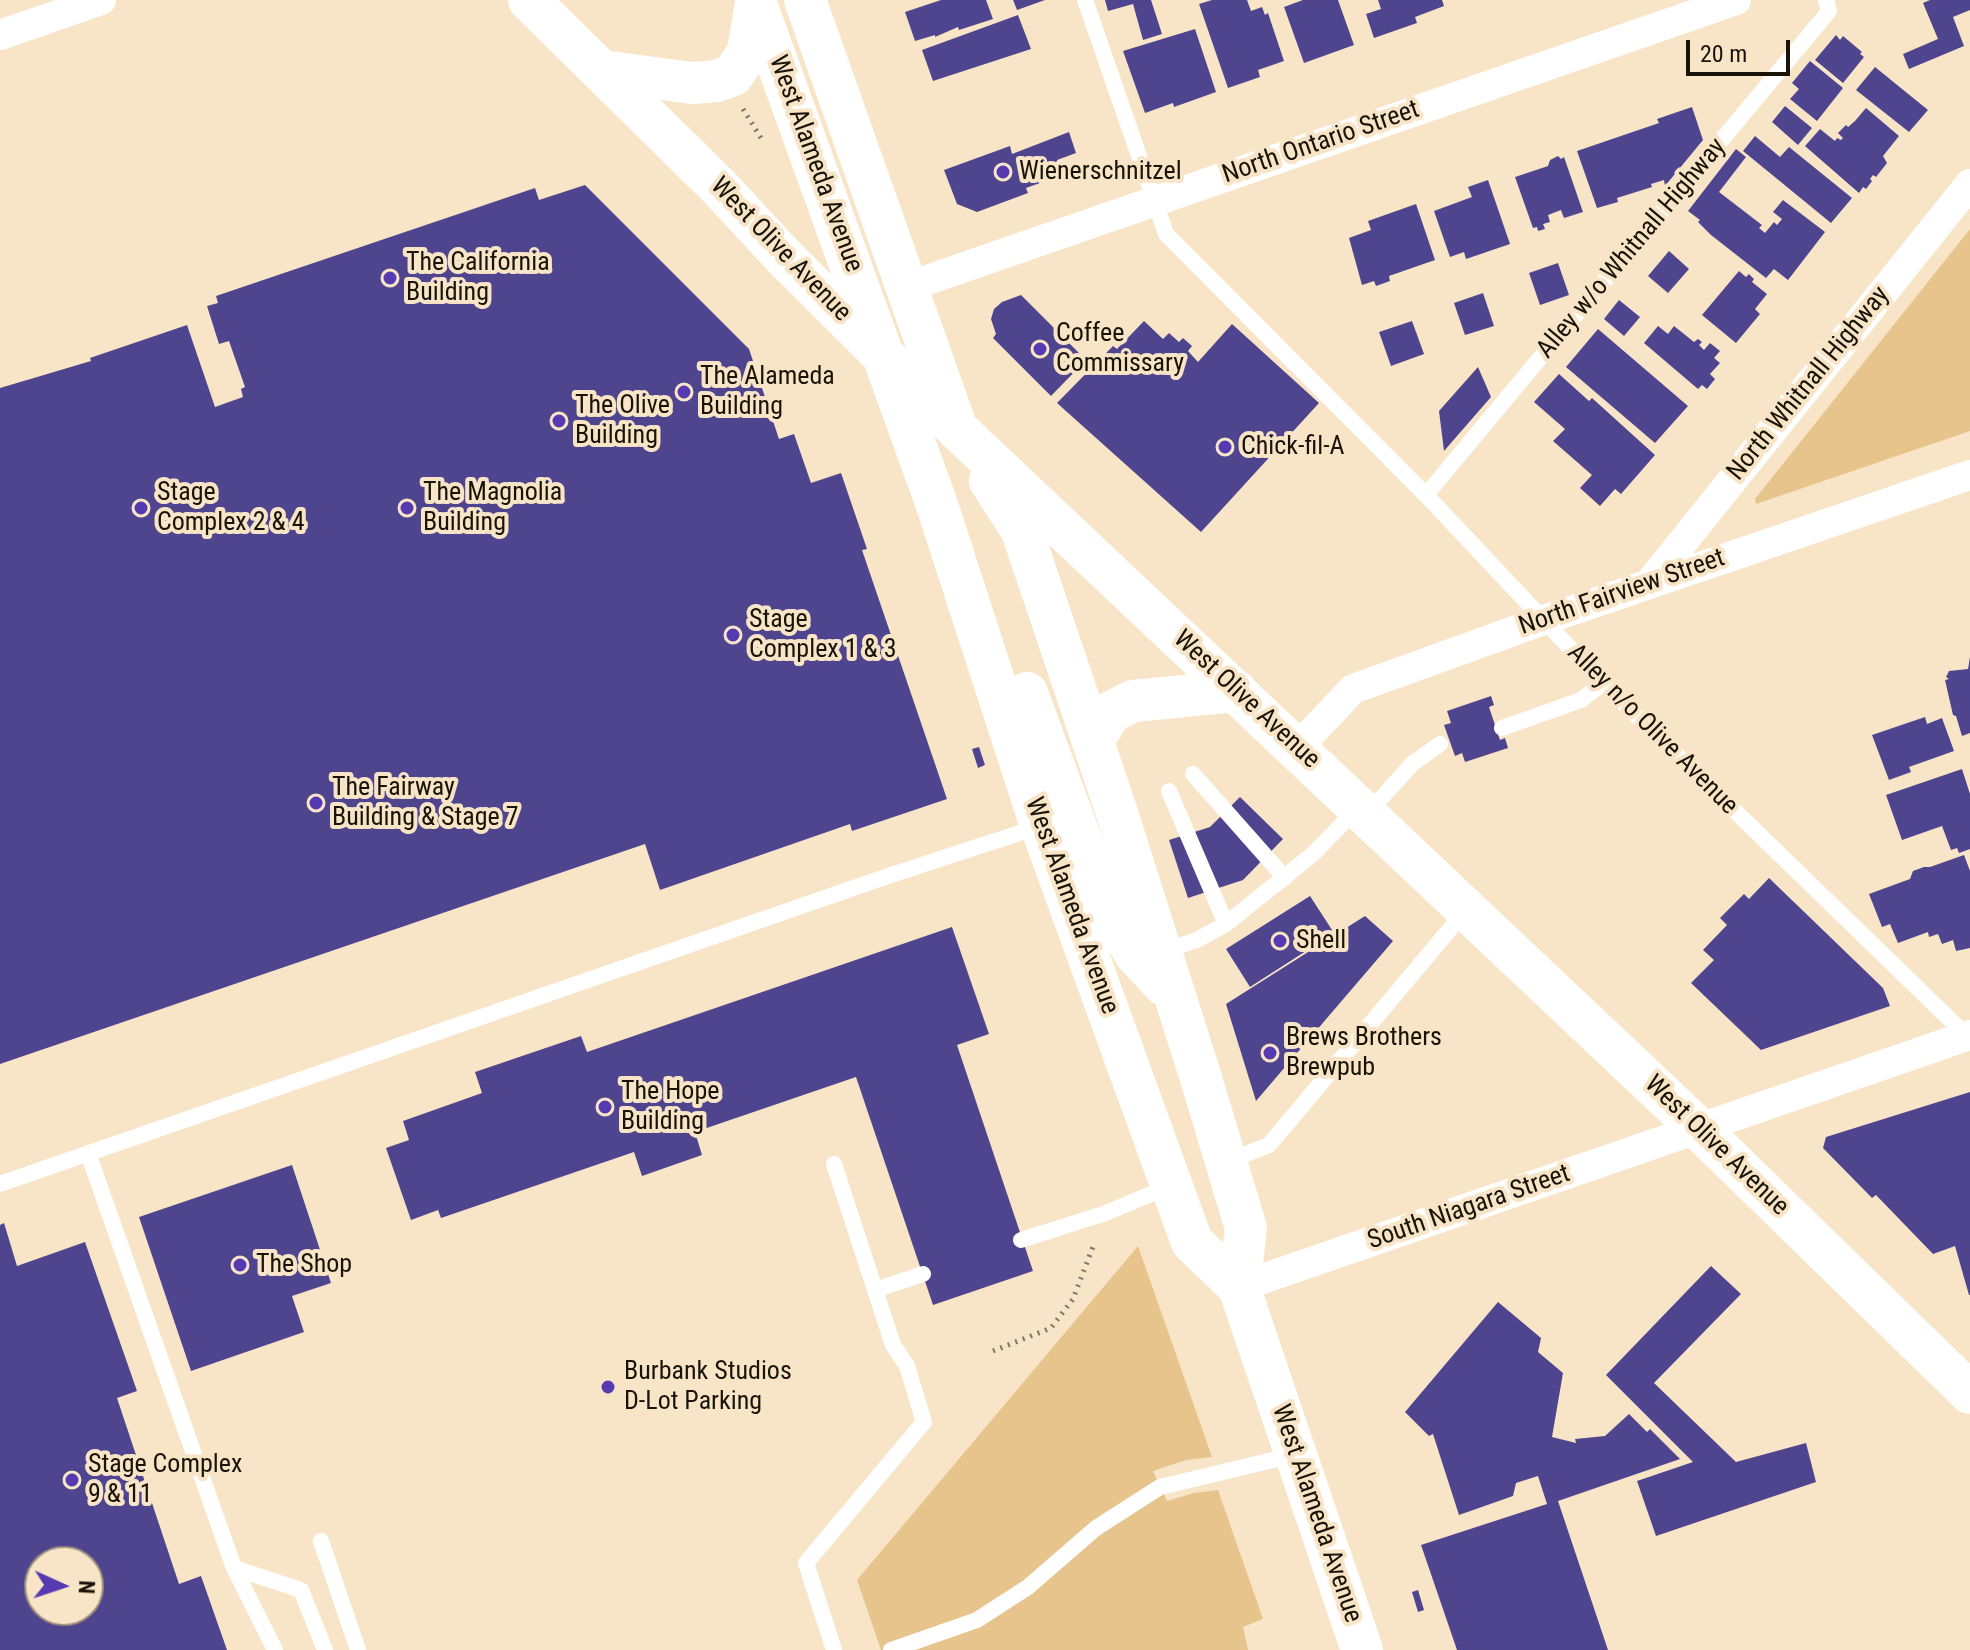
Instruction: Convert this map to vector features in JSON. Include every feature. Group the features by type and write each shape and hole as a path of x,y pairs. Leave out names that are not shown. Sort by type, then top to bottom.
{"main road":[{"name":"West Olive Avenue","path":"529,0 721,189 958,430 1699,1129 1970,1393"},
{"name":"West Alameda Avenue","path":"805,0 958,430 1022,531 1093,741 1246,1228 1239,1287 1362,1650"},
{"path":"602,71 692,83 717,81 733,75 748,52 756,2"},
{"name":"West Alameda Avenue","path":"756,2 937,505 1041,826 1192,1242 1239,1287"},
{"path":"937,505 958,430"},
{"name":"West Alameda Avenue","path":"958,430 971,537 1087,856 1124,939 1175,997"},
{"path":"1093,741 1111,712 1133,701 1236,691"}],"street":[{"path":"0,35 101,0"},
{"name":"North Ontario Street","path":"907,287 1736,0"},
{"name":"North Whitnall Highway","path":"1649,584 1970,184"},
{"name":"North Fairview Street","path":"1297,748 1353,689 1544,620 1970,475"},
{"name":"South Niagara Street","path":"1239,1287 1969,1037"}],"lane":[{"name":"Alley n/o Olive Avenue","path":"1085,0 1166,234 1426,495 1603,683 1969,1037"},
{"name":"Alley w/o Whitnall Highway","path":"1426,495 1829,11 1826,0"},
{"path":"1502,728 1581,700 1603,683"},
{"path":"1161,951 1197,940 1226,924 1285,878 1412,764 1440,744"},
{"path":"1193,774 1285,878"},
{"path":"1169,791 1226,924"},
{"path":"0,1184 888,876 1041,826"},
{"path":"1226,1162 1269,1145 1467,909"},
{"path":"88,1153 234,1568 275,1650"},
{"path":"834,1164 893,1345 907,1366 924,1422 806,1563 834,1650"},
{"path":"1021,1240 1106,1213 1171,1186"},
{"path":"875,1290 923,1274"},
{"path":"891,1650 977,1620 1028,1587 1096,1528 1160,1487 1296,1455"},
{"path":"321,1541 358,1650"},
{"path":"234,1568 301,1590 325,1650"}],"path":[{"path":"740,104 766,146"},
{"path":"993,1351 1051,1328 1073,1299 1106,1213"}],"shaded area":[{"path":"1970,229 1970,431 1756,504 1755,499"},
{"path":"1138,1246 1212,1457 1186,1460 1153,1471 1167,1501 1218,1490 1263,1619 1243,1627 1248,1650 881,1650 857,1580"}],"building":[{"path":"941,0 986,0 993,19 915,41 905,12"},
{"path":"1013,0 1045,0 1017,10"},
{"path":"1105,0 1151,0 1162,34 1143,40 1133,4 1108,11"},
{"path":"1212,0 1247,0 1251,11 1262,7 1265,15 1268,13 1284,61 1258,70 1260,77 1228,88 1199,4"},
{"path":"1303,0 1338,0 1354,45 1304,63 1284,7"},
{"path":"1378,0 1442,0 1444,6 1415,17 1417,23 1374,38 1366,14 1381,9"},
{"path":"1930,0 1970,0 1970,10 1953,17 1964,46 1909,69 1903,54 1938,39 1923,3"},
{"path":"1018,15 1031,49 933,81 922,50"},
{"path":"1195,29 1216,92 1174,107 1173,103 1145,113 1123,51"},
{"path":"1836,35 1840,40 1843,36 1864,57 1843,83 1815,60"},
{"path":"1810,61 1843,88 1817,121 1790,99 1799,89 1792,83"},
{"path":"1875,67 1928,110 1909,132 1856,90"},
{"path":"1785,106 1812,128 1798,145 1772,122"},
{"path":"1692,107 1703,140 1665,186 1664,180 1651,184 1652,187 1597,208 1577,151 1659,123 1657,119"},
{"path":"1866,108 1899,136 1883,156 1887,163 1859,193 1805,146 1820,129 1835,141 1837,138 1841,140 1843,138 1838,133"},
{"name":"Wienerschnitzel","path":"1069,132 1076,153 1057,160 1062,175 1026,188 1028,193 977,212 957,204 944,170 1010,146 1012,154"},
{"path":"1755,136 1780,157 1789,147 1852,198 1831,223 1743,151"},
{"path":"1736,149 1746,157 1719,192 1762,225 1759,228 1765,233 1774,222 1777,225 1782,219 1773,212 1783,200 1825,232 1788,280 1774,269 1766,278 1711,235 1698,222 1700,220 1688,211"},
{"path":"1558,156 1561,159 1564,157 1583,212 1564,218 1561,210 1548,215 1550,222 1543,224 1545,229 1538,231 1537,227 1533,228 1515,177 1548,166 1550,160"},
{"path":"1488,180 1510,244 1466,259 1464,252 1450,257 1434,211 1472,197 1468,187"},
{"path":"585,185 749,349 779,439 794,434 811,483 841,473 867,549 862,550 947,799 852,831 850,824 660,890 645,844 0,1064 0,388 91,361 90,358 187,325 215,407 243,397 241,389 245,387 229,341 219,344 207,306 218,303 216,296 535,188 539,200"},
{"path":"1416,204 1435,260 1389,276 1390,281 1376,286 1374,281 1362,285 1349,238 1371,230 1368,221"},
{"path":"1669,251 1689,269 1668,293 1648,276"},
{"path":"1558,263 1569,295 1540,305 1529,273"},
{"path":"1739,271 1746,277 1749,274 1754,279 1752,282 1767,294 1755,309 1760,314 1736,343 1702,315"},
{"path":"1483,293 1494,326 1465,335 1454,303"},
{"name":"Coffee Commissary","path":"1021,295 1086,360 1051,396 993,338 996,334 991,319 994,309 1002,302"},
{"path":"1619,300 1640,317 1624,336 1604,319"},
{"path":"1144,321 1163,339 1169,333 1179,342 1183,338 1192,346 1188,351 1198,362 1232,324 1319,403 1201,532 1057,403 1113,346 1117,349"},
{"path":"1412,321 1424,354 1391,366 1379,332"},
{"path":"1658,326 1668,334 1674,326 1694,342 1698,339 1702,342 1699,345 1704,350 1710,343 1720,351 1714,358 1720,363 1710,374 1715,379 1707,389 1702,385 1698,389 1644,343"},
{"path":"1598,329 1688,406 1655,443 1566,367"},
{"path":"1478,367 1491,397 1444,451 1439,411"},
{"path":"1559,374 1589,401 1592,398 1655,455 1621,494 1615,489 1600,506 1580,488 1592,475 1553,441 1565,429 1534,402"},
{"path":"1970,657 1970,733 1962,736 1953,715 1945,680 1949,679 1946,677 1949,671 1968,669"},
{"path":"1491,696 1494,705 1489,707 1500,740 1505,738 1508,748 1465,762 1462,753 1455,756 1444,725 1451,723 1447,711"},
{"path":"1925,717 1927,724 1942,718 1954,751 1909,767 1911,772 1889,780 1872,735"},
{"path":"979,747 985,765 978,768 972,749"},
{"path":"1962,769 1970,794 1970,849 1959,853 1957,848 1951,850 1942,826 1902,840 1886,795"},
{"path":"1240,797 1283,839 1243,880 1188,898 1169,840 1210,827"},
{"path":"1964,855 1970,871 1970,948 1956,951 1953,940 1942,944 1938,934 1929,937 1928,932 1898,943 1890,924 1882,927 1869,894 1910,879 1913,871"},
{"path":"1769,878 1883,988 1890,1006 1761,1050 1691,983 1714,960 1703,950 1727,925 1720,918 1744,894 1749,899"},
{"name":"Shell","path":"1310,896 1334,933 1250,987 1226,949"},
{"name":"Brews Brothers Brewpub","path":"1365,916 1393,941 1256,1101 1226,1004"},
{"name":"The Hope Building","path":"952,927 989,1034 957,1045 1033,1271 933,1305 856,1077 695,1132 702,1155 642,1176 634,1152 441,1218 438,1210 411,1220 386,1148 409,1140 403,1121 482,1093 475,1072 581,1036 587,1052"},
{"path":"1970,1092 1969,1295 1955,1246 1933,1254 1876,1195 1872,1198 1823,1148 1826,1137"},
{"name":"The Shop","path":"292,1165 331,1283 292,1296 304,1332 191,1371 139,1217"},
{"name":"Stage Complex 9 & 11","path":"4,1223 17,1266 85,1242 137,1391 117,1398 179,1584 201,1576 227,1650 0,1650 0,1225"},
{"path":"1711,1266 1741,1294 1654,1383 1736,1462 1806,1443 1816,1482 1656,1536 1637,1481 1693,1462 1606,1375"},
{"path":"1498,1302 1541,1338 1538,1352 1563,1373 1552,1437 1576,1443 1575,1439 1605,1436 1629,1414 1647,1432 1650,1429 1680,1459 1558,1501 1608,1650 1457,1650 1421,1545 1547,1504 1538,1476 1516,1483 1513,1496 1459,1515 1433,1434 1429,1436 1405,1412"},
{"path":"1418,1590 1424,1610 1418,1612 1412,1592"}],"place":[{"name":"Wienerschnitzel","path":"1003,172"},
{"name":"The California Building","path":"390,278"},
{"name":"Coffee Commissary","path":"1040,349"},
{"name":"The Alameda Building","path":"684,392"},
{"name":"The Olive Building","path":"559,421"},
{"name":"Chick-fil-A","path":"1225,447"},
{"name":"Stage Complex 2 & 4","path":"141,508"},
{"name":"The Magnolia Building","path":"407,508"},
{"name":"Stage Complex 1 & 3","path":"733,635"},
{"name":"The Fairway Building & Stage 7","path":"316,803"},
{"name":"Shell","path":"1280,941"},
{"name":"Brews Brothers Brewpub","path":"1270,1053"},
{"name":"The Hope Building","path":"605,1107"},
{"name":"The Shop","path":"240,1265"},
{"name":"Burbank Studios D-Lot Parking","path":"608,1387"},
{"name":"Stage Complex 9 & 11","path":"72,1480"}]}
